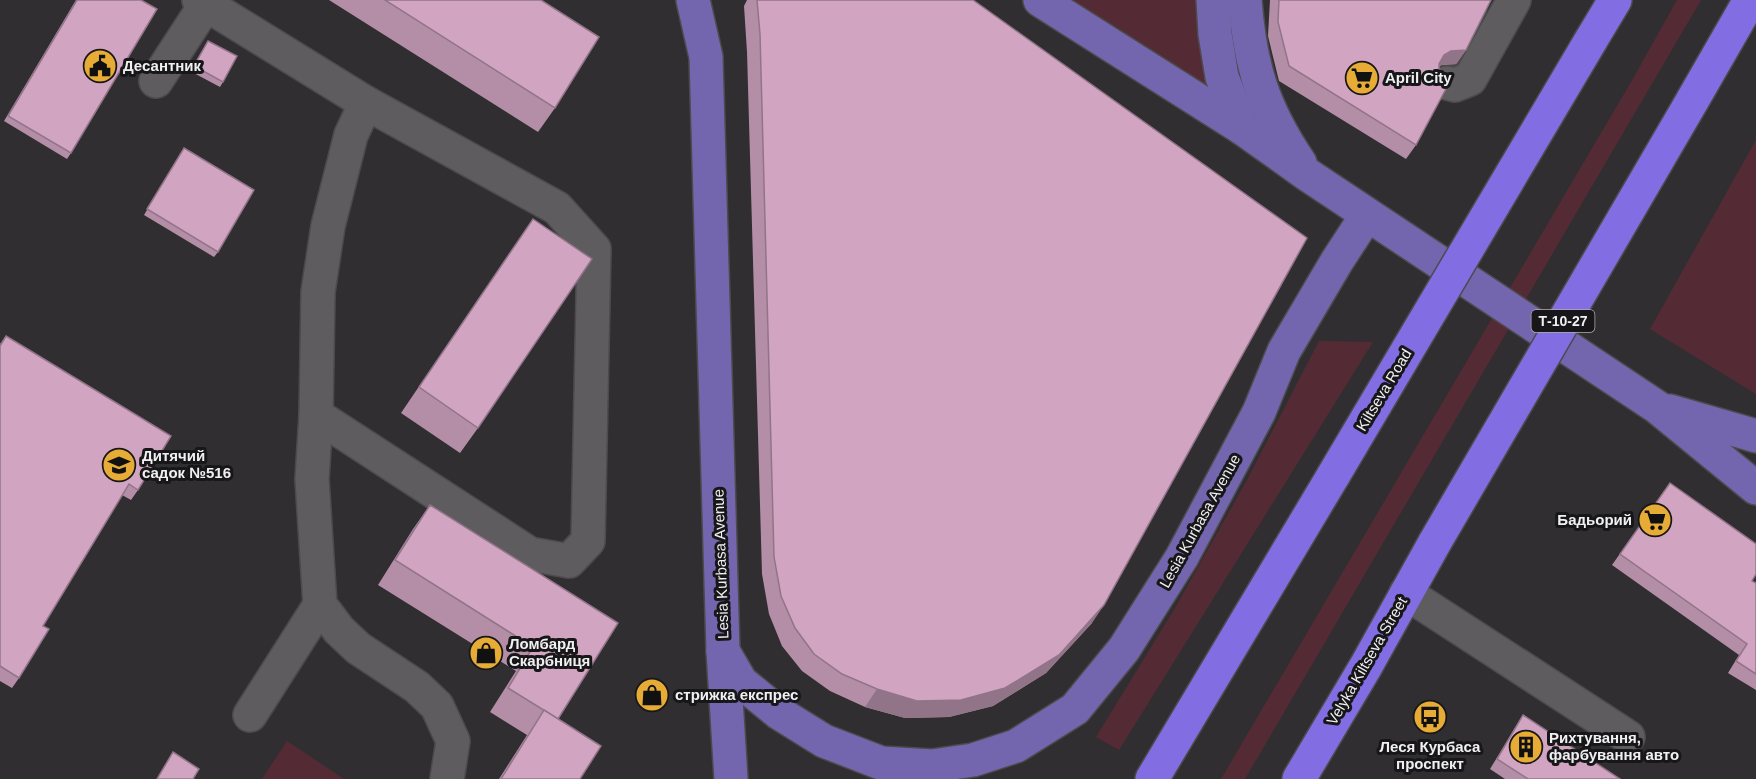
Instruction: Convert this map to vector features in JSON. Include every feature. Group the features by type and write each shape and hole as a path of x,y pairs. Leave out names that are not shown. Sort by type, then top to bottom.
{"highway":[{"name":"Kiltseva Road","path":"1152,779 1615,0"},
{"name":"Velyka Kiltseva Street","path":"1299,779 1750,0"}],"main road":[{"name":"Lesia Kurbasa Avenue","path":"693,0 706,57 723,651 741,682 779,714 824,741 881,763 932,766 973,760 1016,746 1075,709 1124,649 1182,557 1259,412 1284,351 1367,215"},
{"path":"1040,0 1242,128 1367,215 1657,407 1756,488"},
{"path":"1213,0 1215,34 1222,77 1242,128"},
{"path":"1245,0 1251,58 1265,101 1282,136 1308,175"},
{"path":"1657,407 1756,436"},
{"path":"723,651 731,779"}],"lane":[{"path":"1446,83 1455,85 1470,79 1514,0"},
{"path":"156,81 203,2 366,103 556,208 594,249 588,542 569,561 530,554 316,415"},
{"path":"366,103 351,135 328,225 318,292 316,415 312,479 320,605 339,630 358,648 417,687 437,706 453,741 447,779"},
{"path":"1406,593 1628,738"},
{"path":"250,715 320,605"}],"shaded area":[{"path":"1069,0 1200,0 1213,93"},
{"path":"1677,0 1701,0 1245,779 1221,779 1631,82"},
{"path":"1756,140 1756,394 1650,329"},
{"path":"1319,341 1373,342 1119,750 1096,737 1175,608 1247,480"},
{"path":"287,741 344,779 262,779"}],"building":[{"path":"77,0 141,0 157,9 71,153 8,116"},
{"path":"385,0 541,0 599,37 555,108"},
{"path":"757,0 973,0 1307,238 1104,605 1059,655 1005,688 961,700 917,701 877,689 842,674 814,654 795,628 781,596 774,557 760,34"},
{"name":"April City","path":"1279,0 1491,0 1466,50 1451,51 1444,55 1439,64 1439,74 1448,85 1416,145 1289,66 1278,22"},
{"path":"208,41 237,56 223,82 194,66"},
{"path":"184,148 254,190 218,252 147,209"},
{"path":"533,219 592,259 478,428 419,387"},
{"path":"6,336 171,436 138,490 129,484 43,626 49,629 19,678 0,666 0,346"},
{"path":"1670,483 1756,544 1756,574 1752,581 1756,583 1756,674 1736,661 1747,644 1620,554"},
{"path":"430,505 618,623 558,719 508,688 533,647 395,560"},
{"path":"544,710 601,746 580,779 501,779"},
{"name":"Рихтування, фарбування авто","path":"1523,715 1620,779 1528,779 1497,759"},
{"path":"173,752 199,769 193,779 157,779"}],"tunnel":[{"path":"1437,76 1474,0"}],"place":[{"name":"Десантник","path":"100,66"},
{"name":"April City","path":"1362,78"},
{"name":"Дитячий садок №516","path":"119,465"},
{"name":"Бадьорий","path":"1655,520"},
{"name":"Ломбард Скарбниця","path":"486,653"},
{"name":"стрижка експрес","path":"652,695"},
{"name":"Леся Курбаса проспект","path":"1430,717"},
{"name":"Рихтування, фарбування авто","path":"1526,747"}]}
